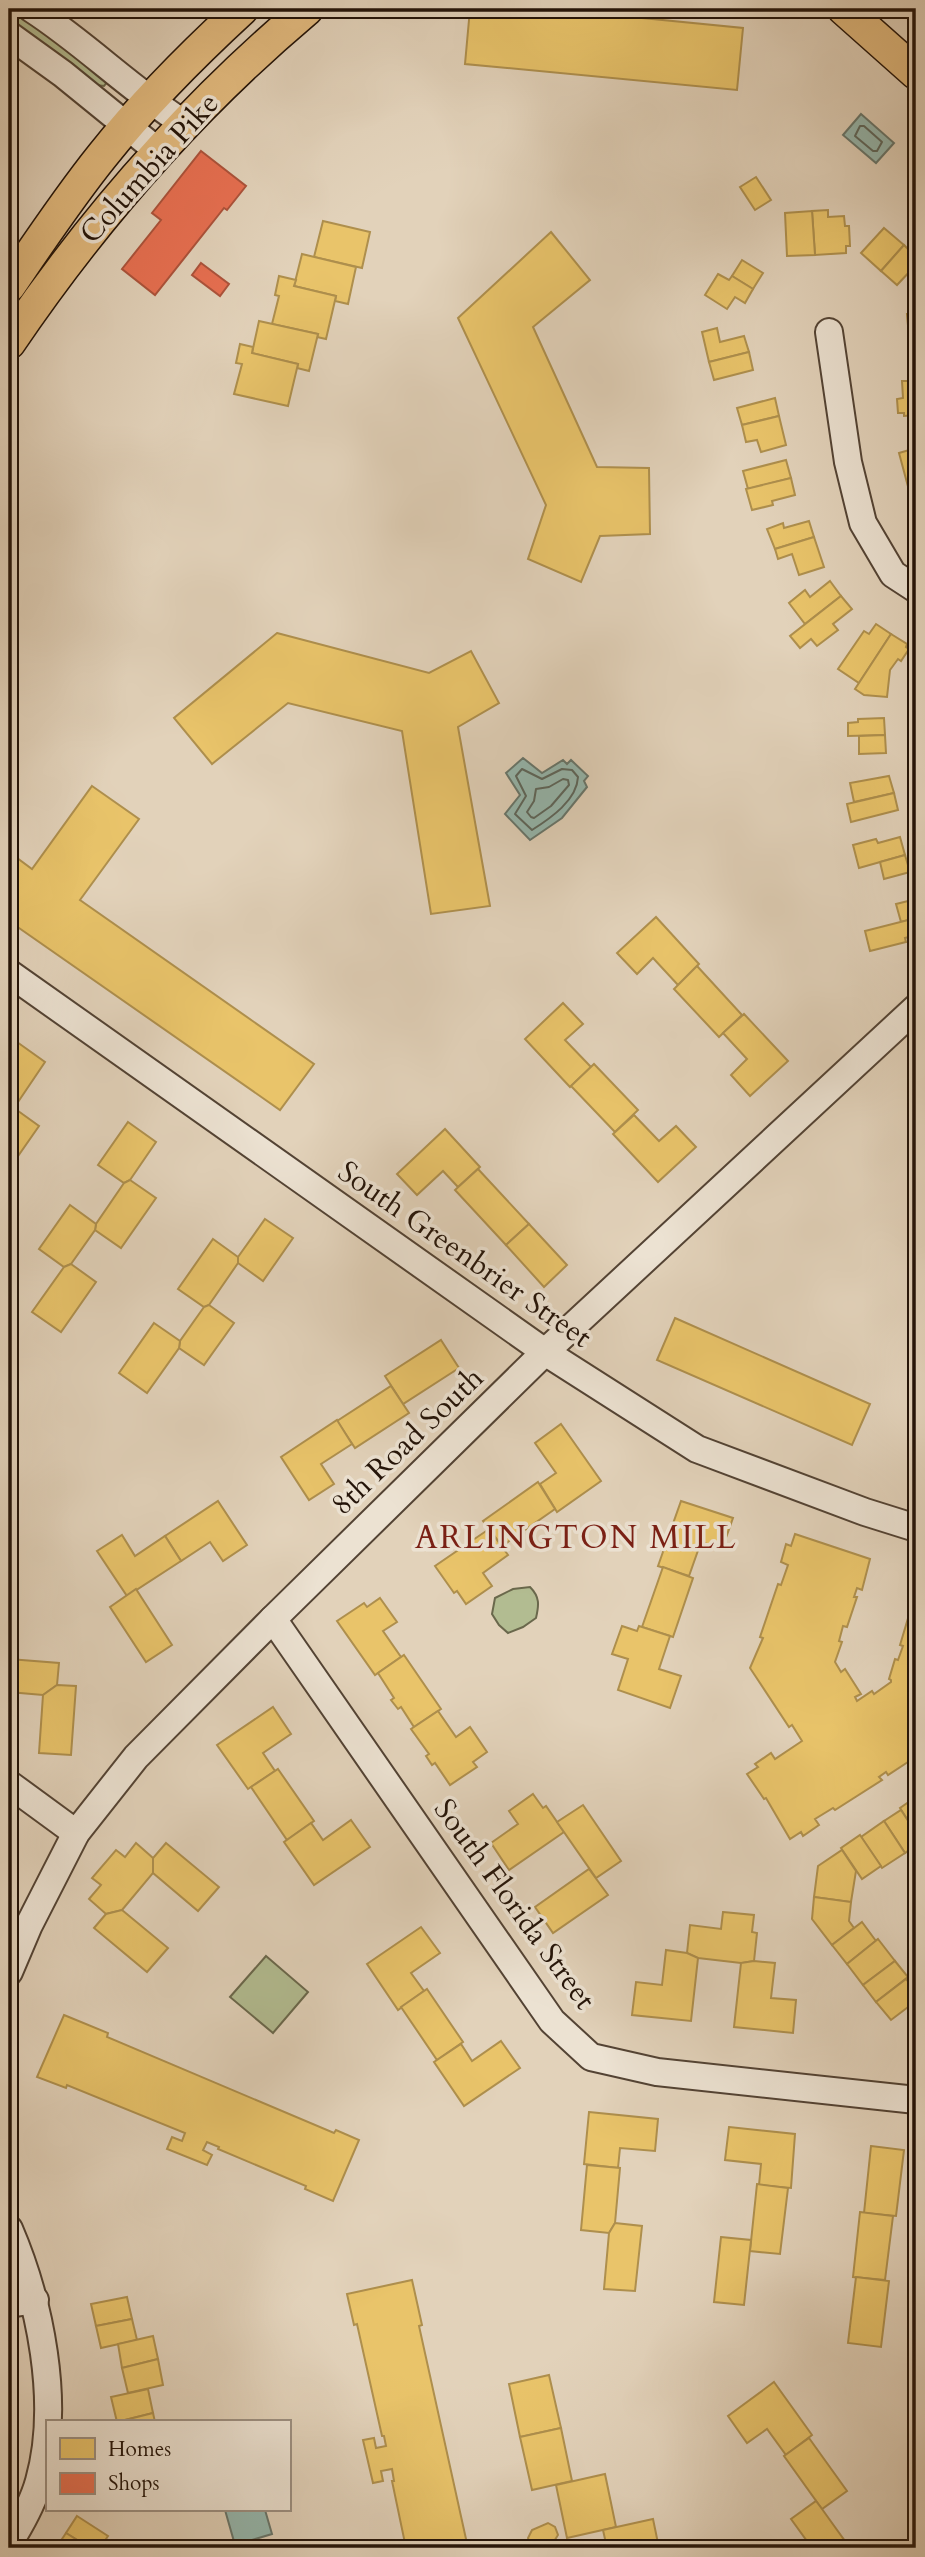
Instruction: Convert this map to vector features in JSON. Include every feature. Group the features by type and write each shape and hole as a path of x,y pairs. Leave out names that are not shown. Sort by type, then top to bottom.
{"main road":[{"name":"Columbia Pike","path":"9,286 85,178 127,126 242,9"},
{"name":"Columbia Pike","path":"9,343 100,219 159,152 263,47 307,9"},
{"path":"844,9 916,73"}],"street":[{"path":"32,9 88,49 149,101 185,124"},
{"path":"9,35 159,152"},
{"path":"829,332 848,462 863,523 893,574 916,589"},
{"name":"South Greenbrier Street","path":"9,973 545,1352 697,1449 865,1512 916,1528"},
{"name":"8th Road South","path":"9,1972 29,1925 76,1833 136,1757 545,1352 916,1008"},
{"name":"South Florida Street","path":"273,1619 552,2021 591,2057 657,2072 916,2100"},
{"path":"9,1784 76,1833"},
{"path":"9,2229 35,2301 46,2367 46,2442 39,2481 23,2521 9,2543"},
{"path":"9,2304 35,2301"}],"green space":[{"path":"9,9 21,9 109,80 104,86 96,85 9,20"},
{"path":"530,1587 538,1601 536,1618 508,1633 492,1614 495,1598 513,1589"},
{"path":"266,1956 308,1992 273,2033 230,1997"}],"water":[{"path":"861,114 894,143 876,163 843,135"},
{"path":"523,758 542,773 563,760 567,764 571,760 588,776 584,781 587,787 562,818 530,840 505,814 520,795 506,773"},
{"path":"226,2512 266,2512 272,2534 235,2545"}],"building: Homes":[{"path":"470,9 551,9 743,28 737,90 465,64"},
{"path":"756,177 771,200 755,210 740,187"},
{"path":"828,210 828,217 844,216 845,226 849,226 850,246 846,246 846,253 815,255 812,211"},
{"path":"812,211 815,255 787,256 785,213"},
{"path":"323,221 370,232 362,268 314,257"},
{"path":"884,228 904,245 881,271 861,253"},
{"path":"551,232 590,280 533,327 597,467 649,468 650,534 600,536 581,582 528,559 546,505 458,318"},
{"path":"916,242 916,271 913,268 897,285 881,271 904,245 909,250"},
{"path":"302,254 356,267 348,304 335,301 336,296 294,286"},
{"path":"742,260 763,273 753,289 732,276"},
{"path":"718,274 729,280 732,276 753,289 745,303 735,297 727,309 705,295"},
{"path":"279,276 296,280 294,286 336,296 326,339 317,337 318,334 272,324 279,296 275,295"},
{"path":"907,314 916,314 916,349 910,349"},
{"path":"259,321 318,334 309,371 297,368 298,364 252,353"},
{"path":"717,328 720,342 744,336 749,352 709,362 702,332"},
{"path":"240,344 253,347 252,353 298,364 288,406 234,394 242,364 236,363"},
{"path":"749,352 753,370 714,380 709,362"},
{"path":"902,381 916,381 916,415 904,416 904,413 898,413 897,399 903,398"},
{"path":"775,398 779,416 742,425 737,408"},
{"path":"779,416 786,445 761,452 757,440 746,442 742,425"},
{"path":"916,448 916,492 910,494 899,453"},
{"path":"786,460 791,478 748,489 743,471"},
{"path":"791,478 795,495 772,501 773,505 752,510 746,489"},
{"path":"809,521 814,537 775,549 767,529 783,523 784,528"},
{"path":"814,537 824,567 799,575 792,554 778,559 775,549"},
{"path":"830,581 841,596 805,624 789,603 805,590 810,597"},
{"path":"841,596 852,609 833,624 838,630 817,646 811,639 800,648 790,636"},
{"path":"876,624 891,634 859,683 838,669 864,631 869,634"},
{"path":"277,633 429,673 471,651 499,703 458,727 490,906 431,914 402,731 288,703 212,764 174,718"},
{"path":"891,634 907,644 909,649 901,661 898,659 890,670 887,697 864,695 855,689"},
{"path":"884,718 885,735 848,736 848,723 858,722 858,719"},
{"path":"885,735 886,753 859,754 859,736"},
{"path":"889,776 894,793 854,802 850,783"},
{"path":"92,786 139,819 80,900 314,1064 280,1110 9,921 9,852 32,869"},
{"path":"894,793 898,810 851,822 847,804"},
{"path":"900,837 905,855 859,868 853,845 876,839 878,843"},
{"path":"905,855 910,872 884,879 880,862"},
{"path":"916,899 916,918 901,922 896,904"},
{"path":"656,917 699,964 678,985 653,958 637,974 617,953"},
{"path":"916,918 916,935 905,938 906,942 870,951 865,931"},
{"path":"697,966 742,1015 719,1037 674,989"},
{"path":"563,1003 583,1024 565,1040 591,1067 570,1087 525,1039"},
{"path":"744,1014 788,1061 750,1096 731,1075 747,1059 723,1033"},
{"path":"17,1042 45,1062 14,1108 9,1110 9,1054"},
{"path":"594,1064 638,1110 615,1132 571,1086"},
{"path":"14,1108 39,1126 9,1169 9,1110"},
{"path":"634,1115 659,1141 676,1126 696,1147 658,1182 613,1134"},
{"path":"128,1122 156,1142 130,1180 124,1183 98,1165"},
{"path":"445,1129 480,1167 458,1187 443,1171 417,1195 397,1174"},
{"path":"478,1169 529,1224 506,1245 455,1190"},
{"path":"130,1180 156,1198 121,1248 95,1230 96,1224 124,1183"},
{"path":"70,1205 96,1224 95,1230 71,1264 64,1267 39,1249"},
{"path":"265,1219 293,1238 263,1281 238,1263 238,1257"},
{"path":"529,1224 567,1265 544,1287 506,1245"},
{"path":"213,1239 238,1257 238,1263 209,1305 204,1307 178,1289"},
{"path":"71,1264 96,1282 61,1332 32,1312 64,1267"},
{"path":"209,1305 234,1323 204,1365 179,1348 180,1341 204,1307"},
{"path":"675,1318 870,1404 852,1445 657,1360"},
{"path":"154,1323 180,1341 179,1348 147,1393 119,1373"},
{"path":"441,1340 459,1368 403,1404 385,1376"},
{"path":"391,1386 409,1413 355,1448 337,1421"},
{"path":"337,1420 352,1444 321,1464 334,1484 309,1500 281,1457"},
{"path":"561,1424 601,1481 557,1512 540,1484 556,1473 535,1443"},
{"path":"538,1482 555,1509 502,1546 483,1521"},
{"path":"218,1501 247,1545 223,1561 210,1542 181,1561 165,1536"},
{"path":"681,1501 733,1518 722,1549 701,1542 689,1576 658,1566"},
{"path":"489,1529 508,1555 483,1573 492,1586 466,1604 457,1591 454,1593 435,1566"},
{"path":"795,1534 870,1559 862,1590 857,1588 854,1597 857,1597 847,1627 843,1626 839,1641 842,1642 835,1662 841,1672 845,1669 861,1694 855,1697 857,1701 872,1691 874,1694 891,1682 889,1679 895,1659 898,1660 903,1646 900,1645 909,1615 913,1616 915,1608 910,1606 916,1587 916,1752 912,1755 914,1758 888,1775 886,1772 879,1777 882,1780 835,1810 833,1808 815,1819 819,1825 803,1836 801,1832 790,1839 766,1798 764,1799 747,1774 758,1767 755,1764 771,1753 775,1759 802,1741 792,1725 789,1727 750,1668 763,1638 760,1637 778,1584 781,1585 788,1565 781,1562 786,1544 791,1546"},
{"path":"122,1535 135,1556 165,1536 181,1561 127,1596 97,1551"},
{"path":"663,1567 693,1578 673,1637 642,1627"},
{"path":"136,1589 172,1645 146,1662 110,1607"},
{"path":"380,1598 397,1622 383,1631 401,1657 375,1675 337,1621 364,1603 367,1607"},
{"path":"622,1626 637,1631 639,1626 670,1636 659,1669 681,1676 670,1708 618,1690 628,1659 612,1654"},
{"path":"404,1655 441,1709 414,1727 401,1707 398,1709 391,1700 394,1698 378,1673"},
{"path":"9,1659 59,1663 57,1685 43,1695 9,1692"},
{"path":"57,1685 76,1686 71,1755 39,1753 43,1695"},
{"path":"273,1707 291,1734 263,1753 275,1771 248,1789 217,1745"},
{"path":"438,1711 456,1737 470,1727 487,1752 473,1762 477,1767 450,1785 435,1763 432,1765 426,1756 429,1754 411,1729"},
{"path":"278,1769 314,1821 287,1840 251,1787"},
{"path":"533,1794 543,1808 546,1806 564,1832 509,1870 491,1843 518,1824 509,1811"},
{"path":"916,1797 916,1833 900,1808"},
{"path":"583,1805 621,1861 596,1878 557,1822"},
{"path":"901,1810 916,1833 916,1845 905,1853 884,1821"},
{"path":"351,1820 370,1847 314,1885 284,1842 311,1823 323,1840"},
{"path":"884,1821 905,1853 882,1868 861,1837"},
{"path":"860,1835 881,1866 862,1879 841,1848"},
{"path":"136,1843 153,1858 153,1873 122,1910 106,1914 89,1899 101,1885 92,1878 116,1850 125,1857"},
{"path":"166,1843 219,1887 198,1911 153,1873 153,1858"},
{"path":"842,1850 856,1871 851,1902 814,1897 818,1866"},
{"path":"589,1869 608,1895 553,1933 535,1907"},
{"path":"814,1897 851,1902 849,1921 854,1928 832,1945 812,1919"},
{"path":"122,1910 168,1948 147,1972 94,1928 106,1914"},
{"path":"723,1912 754,1915 752,1932 757,1933 754,1961 741,1963 698,1958 687,1953 690,1925 721,1929"},
{"path":"862,1922 876,1941 847,1964 832,1945"},
{"path":"421,1927 440,1953 411,1973 424,1991 398,2010 367,1964"},
{"path":"878,1939 895,1961 863,1985 847,1964"},
{"path":"666,1950 687,1953 698,1958 691,2021 632,2015 636,1982 662,1985"},
{"path":"895,1961 908,1977 876,2002 863,1985"},
{"path":"741,1963 775,1963 771,1998 796,2000 793,2033 734,2027"},
{"path":"906,1979 916,1992 916,2001 891,2020 876,2002"},
{"path":"427,1989 463,2042 437,2060 401,2007"},
{"path":"64,2015 108,2033 107,2037 334,2133 336,2130 359,2140 333,2201 305,2189 306,2186 207,2142 203,2150 212,2155 207,2165 167,2149 172,2137 182,2141 185,2133 67,2085 66,2088 37,2077"},
{"path":"501,2041 520,2068 464,2106 434,2062 461,2044 472,2061"},
{"path":"589,2112 658,2119 655,2151 620,2148 618,2168 584,2164"},
{"path":"729,2127 795,2134 791,2188 759,2185 761,2164 725,2160"},
{"path":"871,2146 904,2150 896,2216 864,2213"},
{"path":"587,2165 620,2168 615,2223 609,2233 581,2230"},
{"path":"757,2184 788,2188 780,2254 750,2251"},
{"path":"860,2212 893,2216 885,2280 853,2277"},
{"path":"615,2223 642,2226 635,2291 604,2289 609,2233"},
{"path":"721,2237 751,2240 744,2305 714,2302"},
{"path":"856,2277 889,2281 881,2347 848,2343"},
{"path":"412,2280 422,2325 419,2326 468,2548 406,2548 392,2469 381,2471 383,2481 373,2483 363,2440 374,2438 376,2448 386,2446 357,2324 354,2325 347,2294"},
{"path":"127,2297 132,2319 96,2326 91,2304"},
{"path":"132,2319 137,2340 101,2348 96,2326"},
{"path":"153,2336 158,2359 122,2368 118,2344"},
{"path":"158,2359 163,2385 128,2393 122,2368"},
{"path":"549,2375 561,2428 520,2437 509,2384"},
{"path":"774,2382 812,2435 786,2455 767,2429 747,2443 728,2416"},
{"path":"148,2389 153,2413 117,2420 111,2397"},
{"path":"153,2413 155,2420 125,2420"},
{"path":"561,2428 572,2481 532,2490 520,2437"},
{"path":"809,2438 847,2491 822,2509 784,2456"},
{"path":"605,2474 616,2527 567,2538 556,2485"},
{"path":"816,2501 850,2548 812,2548 791,2519"},
{"path":"77,2516 108,2536 100,2548 90,2548 66,2533"},
{"path":"653,2519 659,2548 607,2548 603,2530"},
{"path":"548,2523 555,2527 558,2535 553,2543 547,2548 531,2546 528,2538 532,2530"},
{"path":"66,2533 90,2548 56,2548"}],"building: Shops":[{"path":"201,151 246,186 227,210 224,208 155,295 122,269 161,220 152,213"},
{"path":"201,263 229,284 220,296 192,275"}],"district":[{"name":"ARLINGTON MILL","path":"576,1537"}]}
